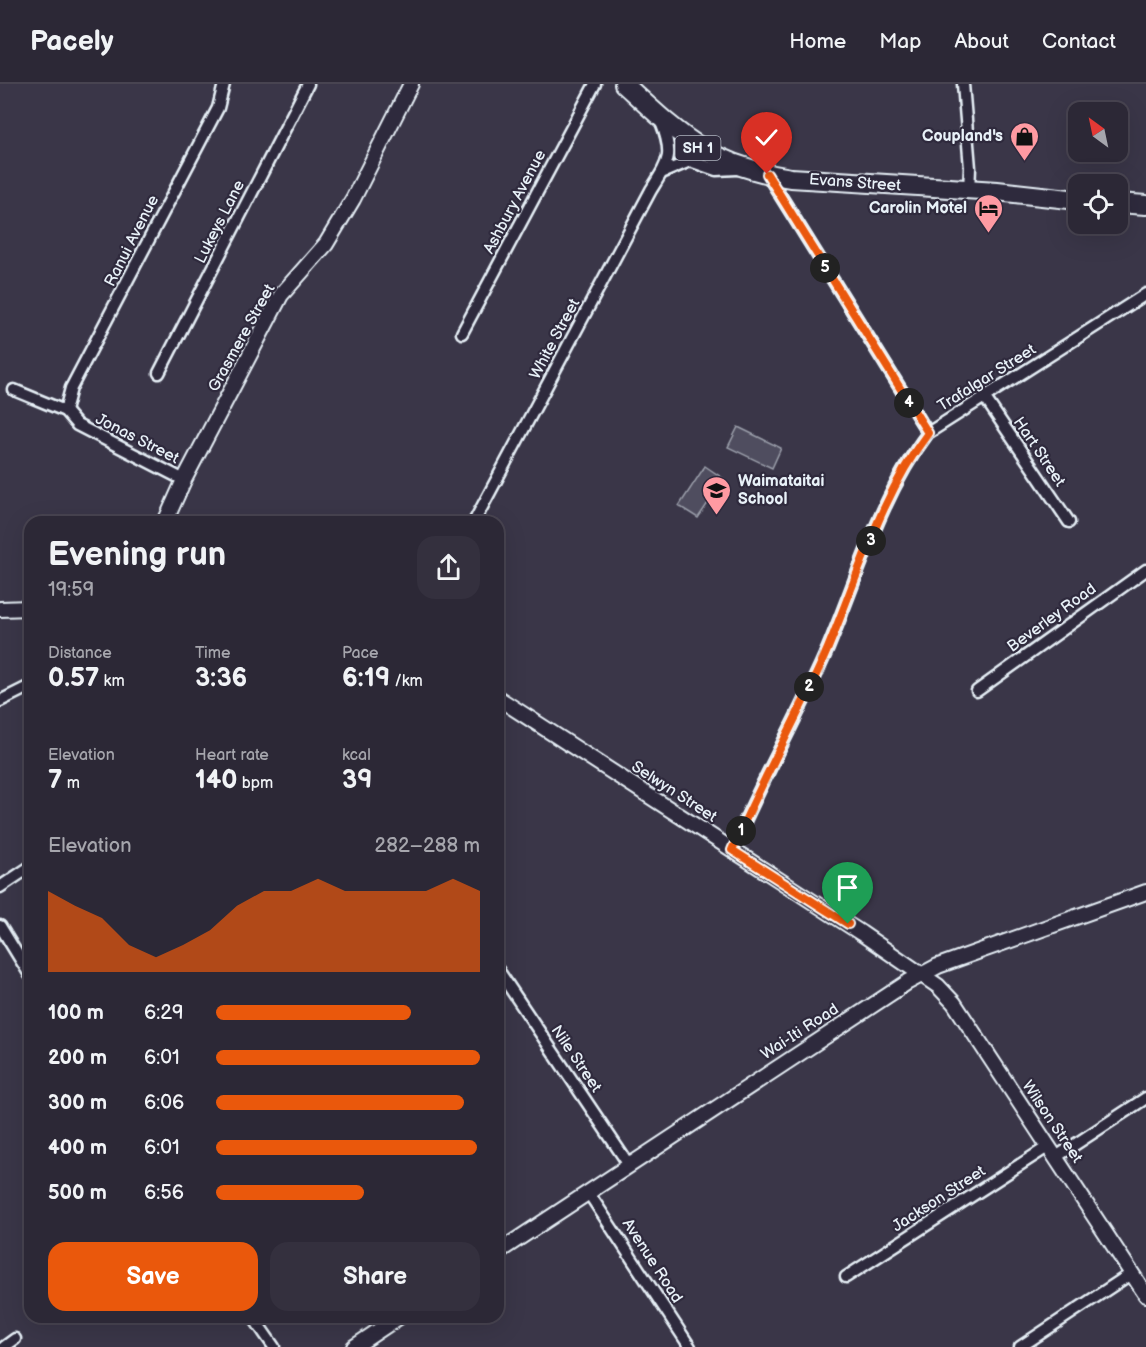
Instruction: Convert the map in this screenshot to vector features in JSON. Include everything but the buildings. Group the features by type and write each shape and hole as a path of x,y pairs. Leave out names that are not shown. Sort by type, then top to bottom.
{"highway":[{"name":"Evans Street","path":"624,84 699,149 744,168 767,174 1068,199"},
{"path":"1128,204 1146,205"}],"street":[{"name":"Ranui Avenue","path":"65,411 71,388 218,108 225,84"},
{"name":"Lukeys Lane","path":"159,373 308,84"},
{"name":"Grasmere Street","path":"168,516 184,480 281,295 326,244 353,200 411,84"},
{"name":"Ashbury Avenue","path":"462,333 595,84"},
{"path":"963,84 970,168 969,191"},
{"name":"White Street","path":"477,516 651,190 664,172 670,147 659,116"},
{"path":"664,172 690,161 716,171 744,168"},
{"path":"767,174 928,433"},
{"name":"Trafalgar Street","path":"732,850 827,650 877,526 913,453 928,433 1146,294"},
{"name":"Jonas Street","path":"14,390 65,411 77,425 184,480"},
{"name":"Hart Street","path":"985,398 1069,522"},
{"name":"Beverley Road","path":"976,691 1146,570"},
{"path":"0,609 24,608"},
{"path":"0,701 24,689"},
{"name":"Selwyn Street","path":"504,702 921,975"},
{"path":"0,887 24,871"},
{"name":"Wai-Iti Road","path":"504,1248 856,1015 921,975 946,963 1146,892"},
{"path":"0,926 24,965"},
{"name":"Wilson Street","path":"921,975 948,995 1146,1295"},
{"name":"Nile Street","path":"504,979 628,1165"},
{"name":"Jackson Street","path":"846,1277 1053,1151 1146,1098"},
{"name":"Avenue Road","path":"588,1192 690,1347"},
{"path":"1020,1347 1132,1273"},
{"path":"257,1323 273,1347"},
{"path":"354,1347 390,1323"},
{"path":"4,1347 15,1339"}],"shaded area":[{"path":"738,427 781,448 772,468 728,447"},
{"path":"705,466 724,479 698,518 679,506"}],"place":[{"name":"Coupland's","path":"1024,162"},
{"name":"Carolin Motel","path":"988,234"},
{"name":"Waimataitai School","path":"717,516"}],"route":[{"path":"767,174 928,433 913,453 877,526 827,650 732,850 848,924"}]}
